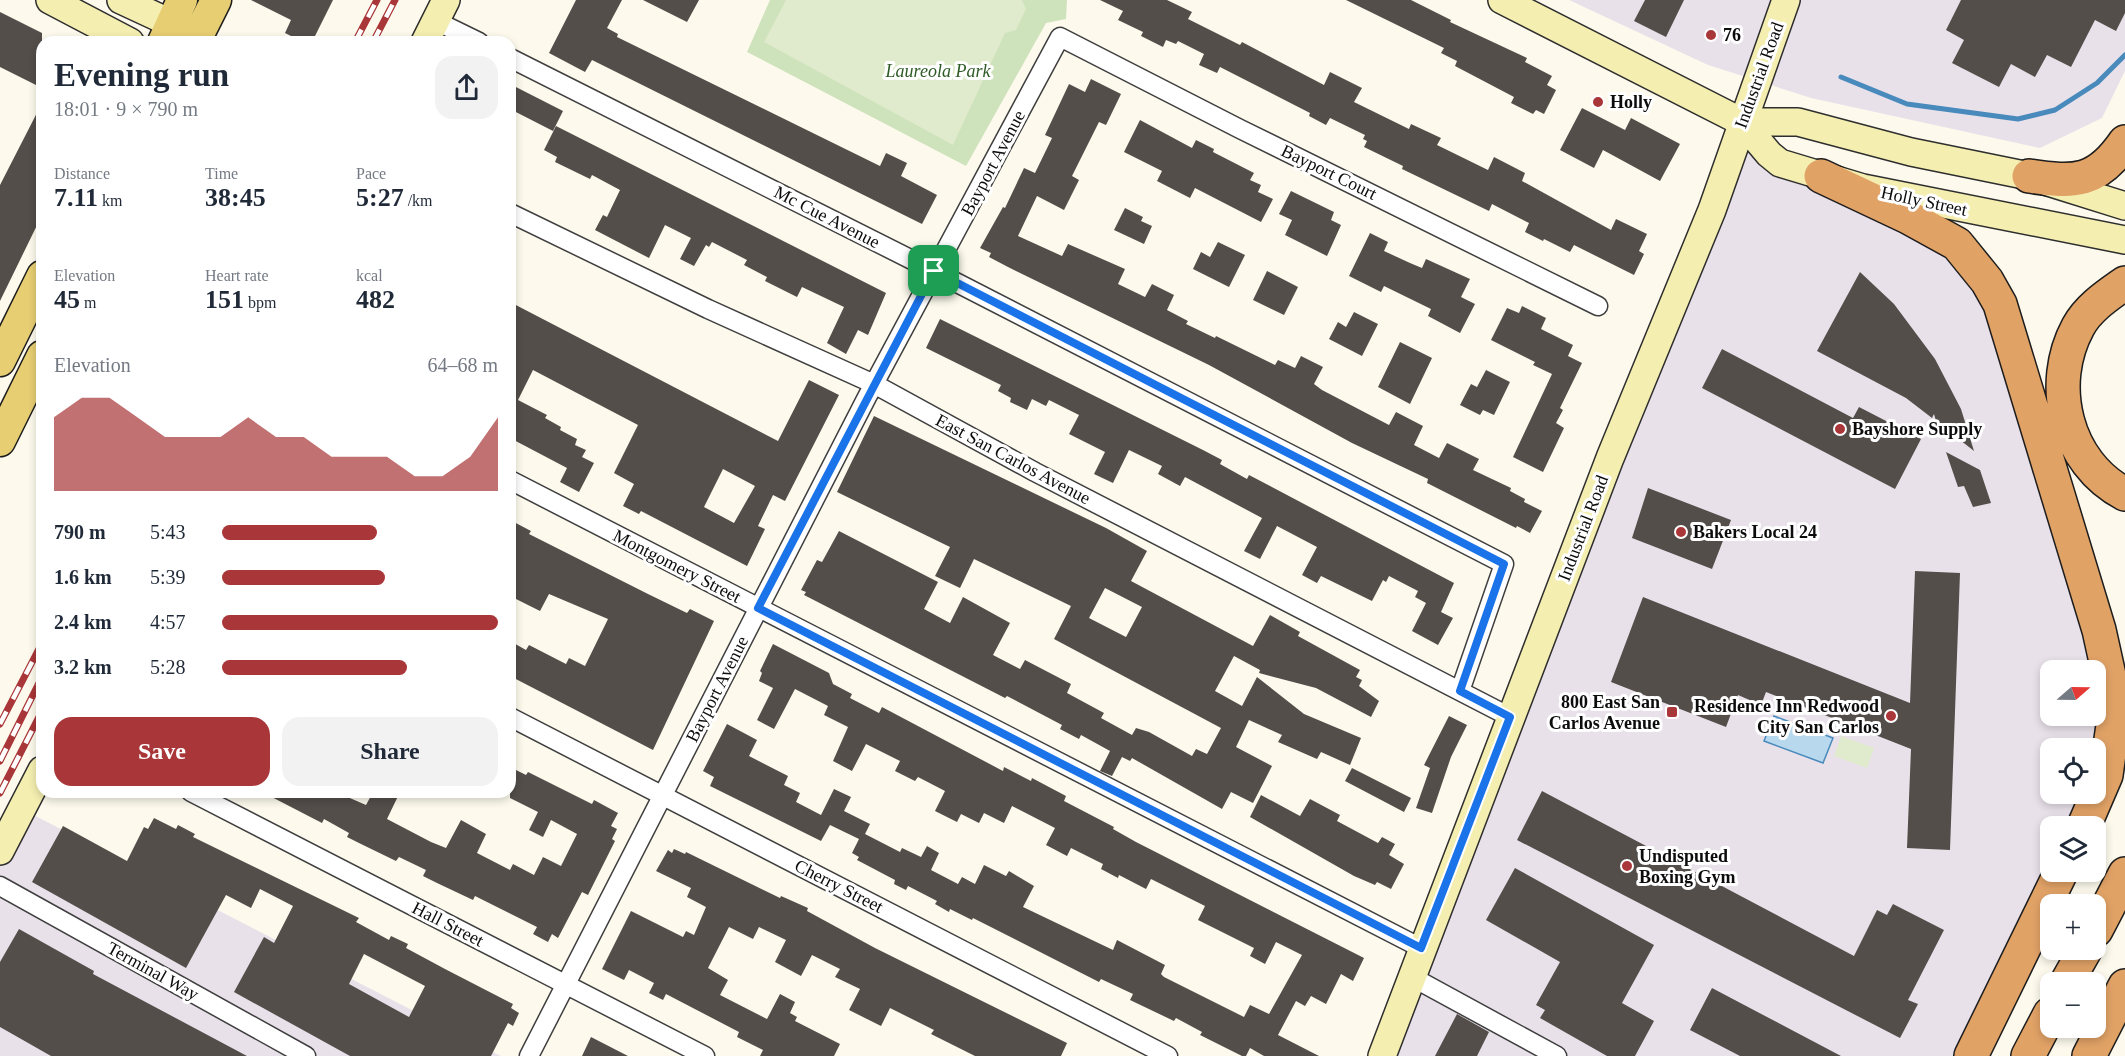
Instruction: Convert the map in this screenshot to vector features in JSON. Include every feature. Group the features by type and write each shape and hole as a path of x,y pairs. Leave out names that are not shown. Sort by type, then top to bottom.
{"highway":[{"path":"2029,176 2075,181 2090,176 2103,167 2125,142"},
{"path":"1821,176 1908,217 1957,244 1987,281 2000,304 2099,630 2112,689 2114,718 2108,766 2089,816"},
{"path":"2125,283 2094,307 2079,325 2068,349 2062,376 2067,418 2080,451 2095,471 2125,494"},
{"path":"2105,816 2125,778"},
{"path":"2106,911 2125,874"},
{"path":"1973,1056 2056,882"},
{"path":"1973,1056 2040,937"},
{"path":"2088,1056 2125,986"},
{"path":"2028,1056 2040,1033"}],"main road":[{"path":"50,0 119,36"},
{"path":"121,0 172,22 193,36"},
{"path":"198,36 216,0"},
{"name":"Holly Street","path":"1502,0 1742,122 1774,158 1821,176 1902,196 2125,240"},
{"name":"Industrial Road","path":"1382,1056 1421,948 1610,458 1712,210 1786,0"},
{"name":"Holly Street","path":"1742,122 1798,122 1911,152 2029,176 2125,206"},
{"path":"0,362 36,288"},
{"path":"0,441 36,368"},
{"path":"0,851 36,782"}],"street":[{"path":"436,21 467,36"},
{"name":"Bayport Avenue","path":"529,1056 874,384 1060,37"},
{"name":"Bayport Court","path":"1060,37 1598,306"},
{"name":"Mc Cue Avenue","path":"516,61 934,271 1504,564 1460,691"},
{"name":"East San Carlos Avenue","path":"516,216 708,309 874,384 1035,472 1510,717"},
{"name":"Montgomery Street","path":"516,483 1421,948"},
{"name":"Cherry Street","path":"516,720 1168,1056"},
{"name":"Hall Street","path":"203,798 705,1056"},
{"name":"Terminal Way","path":"0,886 306,1056"},
{"path":"1412,977 1557,1056"}],"shaded area":[{"path":"1569,0 2125,0 2125,71 2102,118 2040,148 1811,98 1708,65"},
{"path":"1742,122 1769,154 1780,163 1821,176 1908,217 1957,244 1987,281 2000,304 2107,659 2114,718 2106,775 2106,738 2040,738 2040,804 2093,804 2088,816 2040,816 2040,882 2056,882 2050,894 2040,894 2040,915 1971,1056 1382,1056 1610,458 1712,210"},
{"path":"22,809 501,1056 0,1056 0,851"}],"green space":[{"name":"Laureola Park","path":"770,0 1067,0 1066,19 1046,23 966,166 747,52"},
{"name":"Laureola Park","path":"786,0 1022,0 1026,9 1016,30 1005,33 953,145 764,42"},
{"path":"1841,736 1874,748 1867,768 1834,756"}],"water":[{"path":"1774,716 1833,738 1823,763 1764,741"}],"building":[{"path":"251,0 333,0 315,36 291,36 285,33 291,20"},
{"path":"576,0 622,0 607,28 618,34 617,37 880,166 886,153 907,163 901,176 937,195 922,224 592,60 585,72 549,53"},
{"path":"643,0 699,0 687,22"},
{"path":"1100,0 1167,0 1192,12 1188,19 1240,45 1242,42 1324,85 1330,72 1362,88 1354,102 1409,129 1411,124 1441,138 1437,145 1488,170 1494,157 1525,173 1522,181 1611,230 1616,219 1647,234 1639,251 1644,254 1634,275 1574,245 1570,252 1544,239 1543,241 1525,232 1529,223 1492,204 1489,211 1402,169 1403,166 1364,147 1367,141 1363,139 1365,135 1330,118 1326,125 1309,116 1310,113 1220,67 1217,73 1199,65 1204,54 1178,41 1176,44 1166,40 1163,47 1141,36 1143,32 1118,20 1123,11"},
{"path":"1346,0 1411,0 1451,20 1450,22 1527,58 1525,62 1552,76 1547,85 1556,90 1544,114 1536,110 1533,114 1511,103 1514,97 1455,66 1457,61 1441,53 1444,48"},
{"path":"1645,0 1684,0 1666,37 1634,21"},
{"path":"1961,0 2125,0 2125,13 2116,31 2095,20 2071,67 2047,55 2035,77 2011,64 1999,87 1952,63 1964,40 1946,30"},
{"path":"0,12 42,33 42,36 36,36 36,85 0,67"},
{"path":"1091,79 1121,94 1106,125 1099,122 1072,176 1079,180 1064,210 1037,196 1018,236 1062,256 1068,244 1125,269 1118,284 1145,297 1152,284 1174,295 1167,310 1188,321 1186,324 1275,365 1278,360 1295,368 1301,356 1323,367 1314,384 1322,390 1389,425 1396,412 1423,426 1414,445 1439,458 1447,443 1479,459 1473,470 1511,488 1510,491 1525,499 1524,502 1542,511 1530,533 1427,483 1428,479 1352,443 1209,365 1008,267 989,257 991,253 980,248 1003,207 1005,208 1024,168 1035,173 1052,138 1045,135 1069,84 1085,92"},
{"path":"516,87 563,111 553,131 516,112"},
{"path":"1582,108 1625,130 1631,118 1680,144 1660,181 1603,150 1594,168 1560,150"},
{"path":"36,115 36,227 0,301 0,185"},
{"path":"1140,120 1192,148 1196,140 1214,149 1213,152 1254,173 1250,180 1261,185 1258,192 1273,199 1261,222 1195,188 1190,198 1157,181 1162,171 1124,152"},
{"path":"556,126 886,293 868,335 858,330 846,354 827,343 844,307 802,287 797,297 765,281 767,277 744,265 747,260 712,242 709,247 706,245 694,266 680,259 691,238 665,225 649,258 595,230 603,215 607,217 620,190 592,175 590,179 555,162 557,157 544,150"},
{"path":"1291,191 1334,212 1331,220 1341,225 1327,256 1285,235 1292,220 1279,214"},
{"path":"1125,208 1143,217 1141,221 1152,226 1144,244 1114,230"},
{"path":"1370,233 1388,242 1384,251 1410,263 1422,268 1426,259 1470,279 1461,297 1475,304 1460,333 1428,316 1431,309 1384,286 1381,292 1349,276"},
{"path":"1218,242 1245,255 1229,287 1193,269 1201,252 1210,257"},
{"path":"1267,271 1298,287 1284,315 1253,300"},
{"path":"1860,272 1894,304 1935,359 1961,409 1974,451 1936,421 1934,414 1932,418 1906,398 1817,351"},
{"path":"516,305 778,441 809,380 839,395 785,501 773,495 758,526 765,529 747,566 641,511 639,514 623,506 634,484 614,473 638,425 533,370 518,400 547,415 545,418 561,427 560,430 577,439 575,445 586,450 582,457 594,463 579,492 560,482 567,468 516,441","holes":["723,469 755,486 734,523 704,507"]},
{"path":"1522,306 1546,318 1541,329 1573,345 1568,356 1582,363 1560,408 1563,410 1556,423 1564,428 1543,472 1513,457 1552,374 1533,365 1535,362 1491,340 1507,308 1519,313"},
{"path":"1354,312 1378,324 1362,356 1329,339 1338,322 1346,327"},
{"path":"940,319 1203,450 1222,460 1220,464 1247,479 1249,475 1454,583 1441,612 1453,618 1438,645 1412,631 1426,603 1415,597 1418,591 1389,576 1386,582 1383,580 1372,601 1321,576 1317,583 1302,575 1317,547 1277,526 1260,559 1244,551 1262,518 1185,477 1180,486 1158,474 1162,466 1129,450 1113,483 1094,474 1105,452 1069,434 1079,415 1049,400 1046,406 1032,399 1027,410 1010,402 1011,398 998,391 1001,385 926,348"},
{"path":"1400,342 1432,358 1410,404 1378,387"},
{"name":"Bayshore Supply","path":"1722,349 1853,418 1859,407 1921,439 1895,489 1702,388"},
{"path":"1486,370 1510,382 1494,415 1483,410 1480,415 1460,405 1471,384 1477,387"},
{"path":"874,416 1106,528 1147,551 1131,581 1253,646 1270,615 1300,632 1298,636 1360,670 1356,677 1362,680 1359,686 1379,701 1371,717 1316,688 1259,673 1260,670 1234,656 1215,691 1242,706 1257,677 1304,714 1361,738 1350,765 1321,752 1317,759 1278,742 1282,735 1249,720 1236,747 1272,766 1253,803 1231,792 1222,809 1132,758 1130,761 1122,757 1112,776 1100,771 1110,751 1081,735 1079,739 1060,729 1062,725 1007,696 1005,698 804,595 806,592 801,590 817,560 822,562 839,531 938,582 924,609 950,623 963,597 1010,623 993,655 1020,669 1025,660 1071,684 1067,693 1104,713 1101,718 1132,735 1136,728 1149,732 1192,756 1196,749 1207,754 1221,728 1054,639 1071,606 974,559 960,588 935,576 950,547 837,492","holes":["1105,588 1142,607 1126,637 1089,618"]},
{"path":"1946,452 1980,470 1991,503 1973,507 1964,486 1958,487"},
{"name":"Bakers Local 24","path":"1648,488 1731,520 1712,569 1632,538"},
{"path":"516,523 531,531 529,534 648,594 687,613 690,609 714,621 653,750 516,679 516,644 526,650 529,645 566,664 569,658 585,666 608,619 549,594 540,611 516,599"},
{"name":"Residence Inn Redwood City San Carlos","path":"1915,571 1960,573 1950,850 1907,848 1911,749 1766,692 1761,705 1738,695 1726,727 1611,682 1643,597 1910,703"},
{"path":"773,644 829,673 833,684 852,694 850,698 879,713 882,707 1003,771 1004,767 1031,781 1032,778 1066,796 1064,801 1114,827 1113,829 1136,842 1364,958 1353,981 1341,974 1326,1004 1311,996 1305,1006 1296,1001 1278,1035 1319,1056 1264,1056 1250,1048 1246,1056 1242,1056 1200,1035 1202,1032 1176,1018 1174,1021 1130,1000 1133,994 1101,979 1099,982 973,918 972,920 950,909 949,912 935,904 937,901 908,886 906,890 894,884 895,880 857,860 859,857 852,853 859,839 830,825 821,841 710,786 714,777 703,771 727,724 757,740 749,756 788,776 784,785 800,793 796,802 821,815 834,789 851,797 844,811 870,824 865,834 900,852 902,848 921,857 927,846 939,853 931,870 958,884 962,877 975,884 984,865 1006,876 1009,871 1034,886 1023,907 1113,950 1117,940 1165,965 1161,974 1164,977 1244,1017 1250,1005 1269,1014 1302,955 1276,942 1265,964 1250,956 1254,948 1198,920 1205,906 1151,879 1146,889 1119,875 1118,878 1101,869 1103,864 1071,848 1067,856 1046,845 1055,828 1012,806 1004,823 984,813 979,823 961,814 957,822 935,811 945,791 918,777 915,781 895,771 900,761 866,744 852,771 833,761 848,727 824,715 828,706 795,689 774,729 757,720 773,688 759,681 762,673 760,671"},
{"path":"1449,716 1467,725 1451,757 1432,813 1416,808 1430,768 1424,765"},
{"path":"1352,768 1411,798 1404,812 1345,781"},
{"path":"516,770 526,775 528,772 592,804 594,800 618,813 611,826 617,829 612,839 615,841 588,895 582,892 558,938 552,934 548,942 533,934 537,927 475,896 473,900 437,883 423,876 426,870 399,857 396,861 347,837 349,833 324,819 322,823 274,798 350,798 366,805 370,798 397,798 387,819 446,848 461,820 486,834 477,853 510,870 513,864 534,875 543,857 561,866 577,834 551,820 543,837 529,830 538,812 510,798 516,798"},
{"path":"1542,791 1854,956 1877,910 1887,915 1893,904 1944,930 1908,1000 1918,1004 1900,1038 1517,840"},
{"path":"1261,795 1300,816 1310,799 1340,815 1337,821 1378,843 1382,837 1395,844 1389,855 1404,864 1391,889 1377,882 1375,885 1354,876 1250,817"},
{"path":"154,818 176,829 178,825 195,834 193,837 359,918 356,922 389,940 391,936 408,944 406,948 513,1004 511,1008 519,1013 513,1026 508,1023 491,1056 350,1056 234,992 264,937 274,943 293,906 260,889 251,908 226,895 186,968 32,882 63,826 127,861 144,827 148,829","holes":["364,954 425,986 409,1017 349,984"]},
{"path":"674,849 685,854 686,852 780,898 781,896 808,908 807,911 875,948 1067,1043 1061,1056 975,1056 931,1034 934,1030 890,1008 881,1026 849,1010 860,989 835,977 840,969 812,955 801,976 775,962 786,940 759,927 753,939 729,927 708,968 728,980 720,995 767,1019 780,994 795,1002 790,1013 797,1017 795,1021 840,1044 834,1056 760,1056 763,1050 737,1037 739,1032 666,994 663,1000 649,993 654,983 629,970 624,980 602,969 631,911 683,937 686,931 694,935 706,907 687,897 691,888 656,871 668,850 672,853"},
{"path":"1515,868 1654,945 1622,1003 1654,1021 1635,1056 1607,1056 1540,1018 1545,1010 1536,1005 1560,962 1486,920"},
{"path":"19,929 94,971 93,974 247,1056 51,1056 0,1027 0,962"},
{"path":"1712,988 1841,1056 1740,1056 1690,1030"},
{"path":"1457,1014 1489,1032 1477,1056 1435,1056"},
{"path":"591,1037 628,1056 582,1056"}],"waterway":[{"path":"1841,77 1907,104 2018,119 2055,110 2097,83 2125,55"}],"railway":[{"path":"358,36 377,0"},
{"path":"376,36 395,0"},
{"path":"0,724 36,655"},
{"path":"0,761 36,689"},
{"path":"0,793 36,723"}],"place":[{"name":"76","path":"1711,35"},
{"name":"Holly","path":"1598,102"},
{"name":"Bayshore Supply","path":"1840,429"},
{"name":"Bakers Local 24","path":"1681,532"},
{"name":"800 East San Carlos Avenue","path":"1672,712"},
{"name":"Residence Inn Redwood City San Carlos","path":"1891,716"},
{"name":"Undisputed Boxing Gym","path":"1627,866"}],"route":[{"path":"934,271 1504,564 1460,691 1510,717 1421,948 758,608 934,271"}]}
